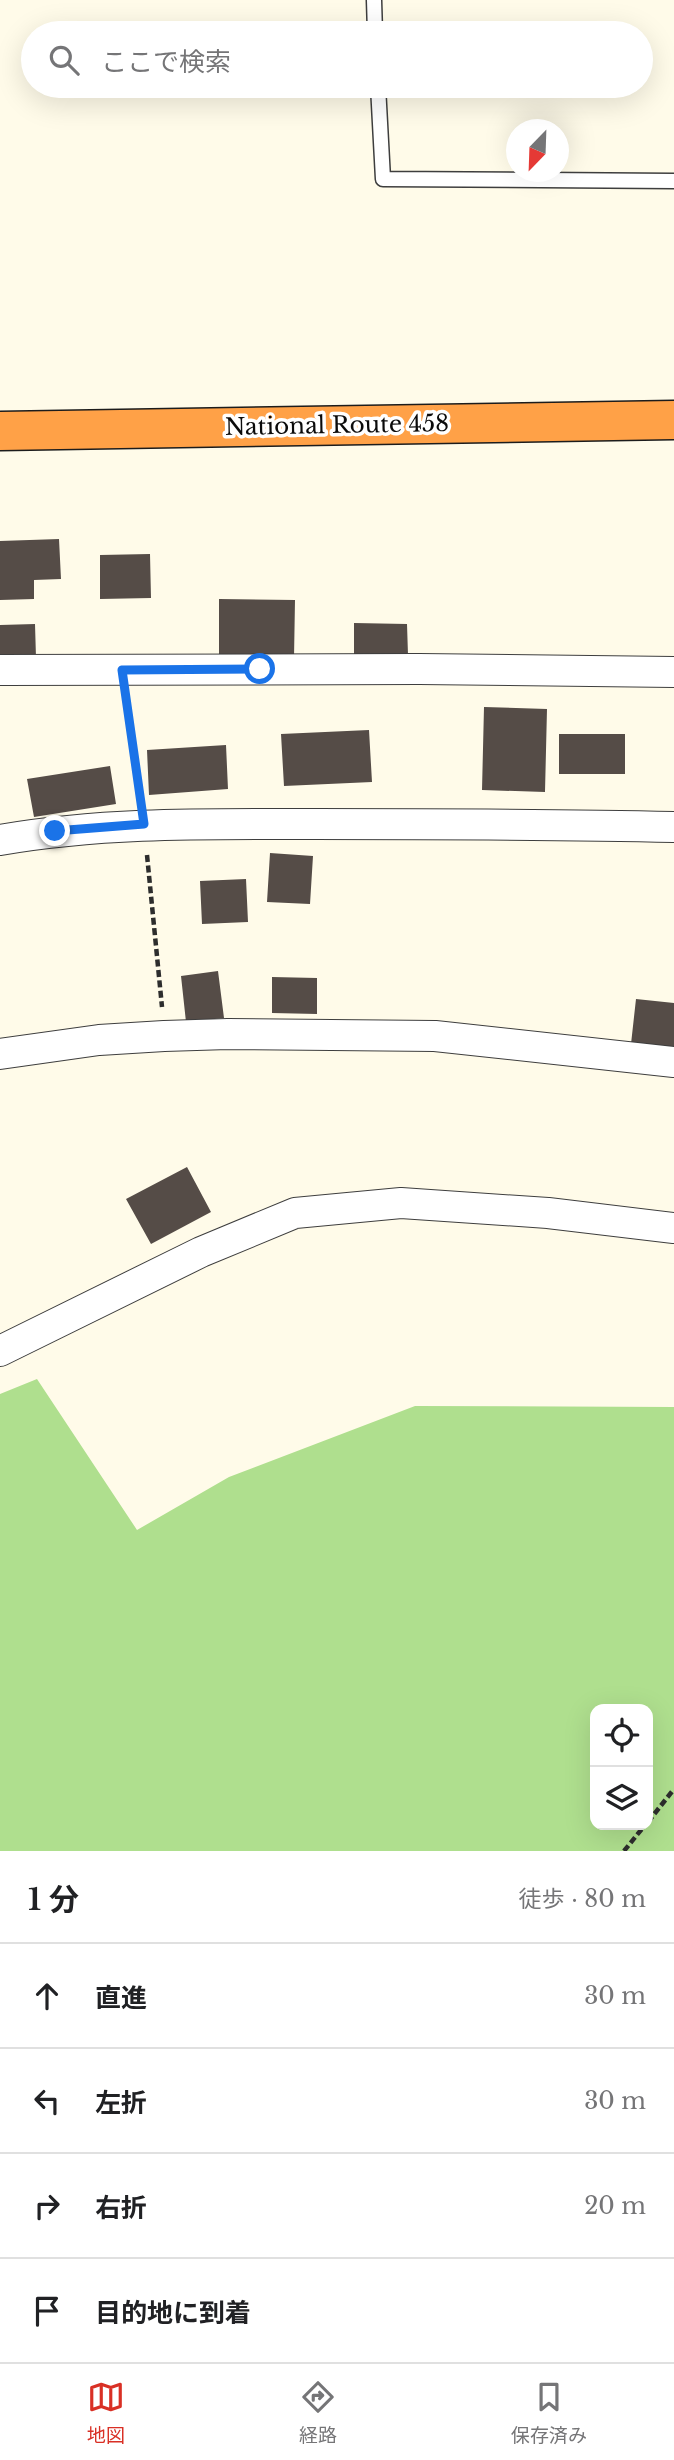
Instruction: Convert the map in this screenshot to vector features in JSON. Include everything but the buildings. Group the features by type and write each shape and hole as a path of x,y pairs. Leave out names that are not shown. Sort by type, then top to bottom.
{"highway":[{"name":"National Route 458","path":"0,431 674,420"}],"street":[{"path":"0,670 419,669 674,672"},
{"path":"0,840 55,831 144,824 543,824 674,827"},
{"path":"0,1054 99,1040 164,1036 435,1036 674,1062"},
{"path":"0,1351 201,1252 295,1213 401,1203 548,1213 674,1228"}],"lane":[{"path":"374,0 375,21"},
{"path":"379,98 383,179 674,181"}],"path":[{"path":"122,670 144,824 164,1036"},
{"path":"653,1815 674,1789"},
{"path":"624,1851 641,1830"}],"green space":[{"path":"37,1379 137,1530 229,1477 415,1406 674,1407 674,1851 0,1851 0,1394"}],"route":[{"path":"55,831 144,824 122,670 260,669"}]}
